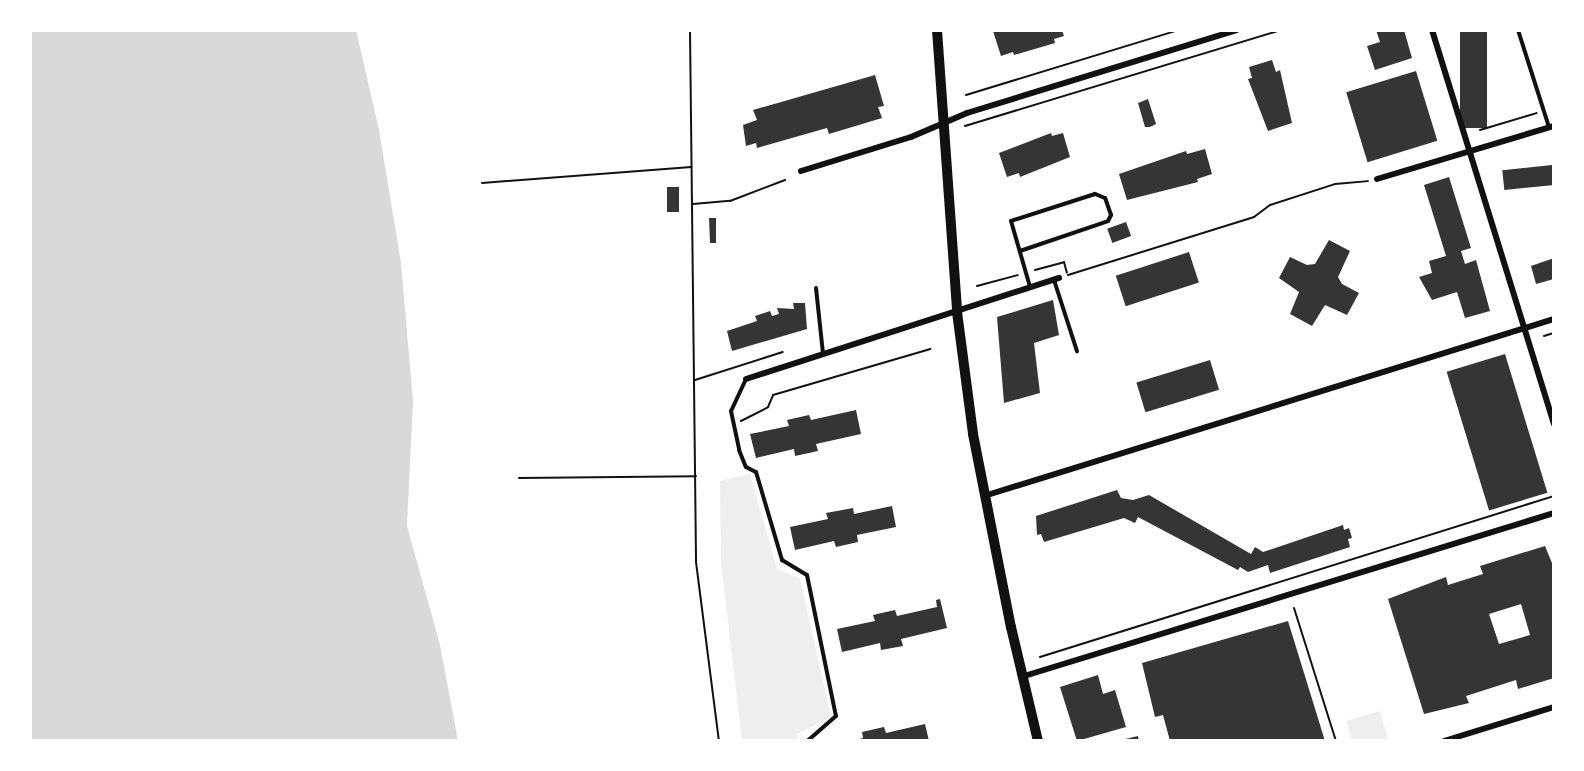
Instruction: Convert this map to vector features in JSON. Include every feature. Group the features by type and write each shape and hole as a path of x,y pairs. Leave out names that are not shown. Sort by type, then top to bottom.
{"main road":[{"path":"937,30 941,124 957,312 983,496 1021,677 1038,741"}],"street":[{"path":"801,171 1236,30"},
{"path":"1432,30 1554,423"},
{"path":"1375,180 1551,126"},
{"path":"746,379 1057,279"},
{"path":"983,496 1554,319"},
{"path":"1021,677 1554,513"},
{"path":"1444,741 1554,707"}],"lane":[{"path":"1518,30 1543,111 1551,126"},
{"path":"1554,83 1554,99"},
{"path":"1020,251 1108,221 1111,215 1106,198 1095,194 1011,221 1030,287"},
{"path":"1057,279 1077,351"},
{"path":"816,288 823,354"},
{"path":"746,379 731,411 739,450 746,467 756,472 782,560 807,575 836,716 807,741"}],"path":[{"path":"690,30 696,562 719,741"},
{"path":"966,95 1178,30"},
{"path":"965,126 1280,30"},
{"path":"1480,130 1543,111"},
{"path":"483,183 691,167"},
{"path":"693,204 730,201 785,180"},
{"path":"1057,279 1254,217 1270,205 1335,184 1375,180"},
{"path":"1544,336 1554,333"},
{"path":"741,428 742,420 768,407 773,395 930,349"},
{"path":"695,380 783,352"},
{"path":"519,478 696,476"},
{"path":"1040,657 1554,496"},
{"path":"1294,608 1336,741"}],"shaded area":[{"path":"30,30 356,30 379,130 401,263 413,401 407,526 440,645 458,741 30,741"},
{"path":"750,474 777,569 800,578 831,717 797,734 798,741 742,741 721,563 720,481"},
{"path":"1380,711 1388,739 1352,741 1346,721"}],"building":[{"path":"1062,30 1064,36 1054,39 1055,43 1014,55 1013,52 1001,56 993,31"},
{"path":"1376,30 1404,30 1412,58 1375,70 1367,46 1380,42"},
{"path":"1460,30 1487,30 1487,128 1460,128"},
{"path":"1272,60 1276,72 1280,70 1292,123 1268,131 1248,79 1252,78 1249,67"},
{"path":"1416,71 1437,141 1368,162 1346,92"},
{"path":"875,75 884,106 878,107 882,118 829,134 827,128 757,148 756,143 746,146 743,125 757,120 753,110"},
{"path":"1148,99 1156,124 1145,127 1138,103"},
{"path":"1051,133 1052,136 1063,133 1070,157 1020,177 1019,173 1007,177 999,153"},
{"path":"1205,149 1212,174 1197,179 1198,182 1127,200 1119,174 1186,151 1187,154"},
{"path":"1552,165 1554,185 1504,190 1502,170"},
{"path":"1449,177 1471,248 1461,251 1465,264 1476,260 1490,311 1465,318 1457,292 1432,300 1419,277 1432,273 1429,261 1446,256 1424,185"},
{"path":"667,187 679,187 679,212 667,212"},
{"path":"709,218 716,218 716,243 710,243"},
{"path":"1126,222 1131,236 1112,243 1107,229"},
{"path":"1329,240 1350,251 1338,277 1342,284 1359,293 1347,315 1325,305 1312,326 1290,314 1299,292 1279,278 1290,257 1307,265 1315,264"},
{"path":"1189,252 1199,282 1126,306 1116,276"},
{"path":"1554,258 1554,279 1536,284 1531,266"},
{"path":"1053,300 1059,335 1034,343 1040,393 1004,403 997,317"},
{"path":"793,303 805,303 807,329 732,351 727,331 757,321 755,316 770,311 772,316 779,314 777,308 794,309"},
{"path":"1505,354 1547,493 1489,510 1447,372"},
{"path":"1210,360 1219,390 1145,412 1136,383"},
{"path":"856,410 861,434 816,444 818,451 795,456 794,449 756,458 750,434 789,426 787,420 809,415 811,420"},
{"path":"1117,490 1121,498 1133,500 1149,495 1251,554 1255,547 1263,552 1343,525 1344,530 1349,528 1352,538 1348,539 1350,547 1270,573 1268,565 1248,572 1240,567 1238,570 1138,517 1135,523 1124,518 1044,542 1041,534 1037,535 1036,516"},
{"path":"892,506 896,527 857,535 858,542 836,547 834,541 795,550 790,527 828,519 826,513 853,508 854,514"},
{"path":"1545,546 1554,568 1554,678 1518,689 1516,680 1466,696 1469,703 1424,714 1388,599 1446,577 1448,585 1483,574 1480,566","holes":["1521,604 1530,635 1499,644 1489,614"]},
{"path":"940,599 947,628 901,639 903,646 881,650 880,643 842,652 837,629 875,621 873,615 895,610 897,616 937,607 936,600"},
{"path":"1288,621 1325,741 1170,741 1163,715 1155,717 1142,663"},
{"path":"1098,675 1103,694 1115,690 1126,727 1077,741 1060,687"},
{"path":"925,724 929,741 853,741 863,738 862,732 884,727 886,733"},
{"path":"1138,736 1139,741 1121,741 1121,740"}]}
